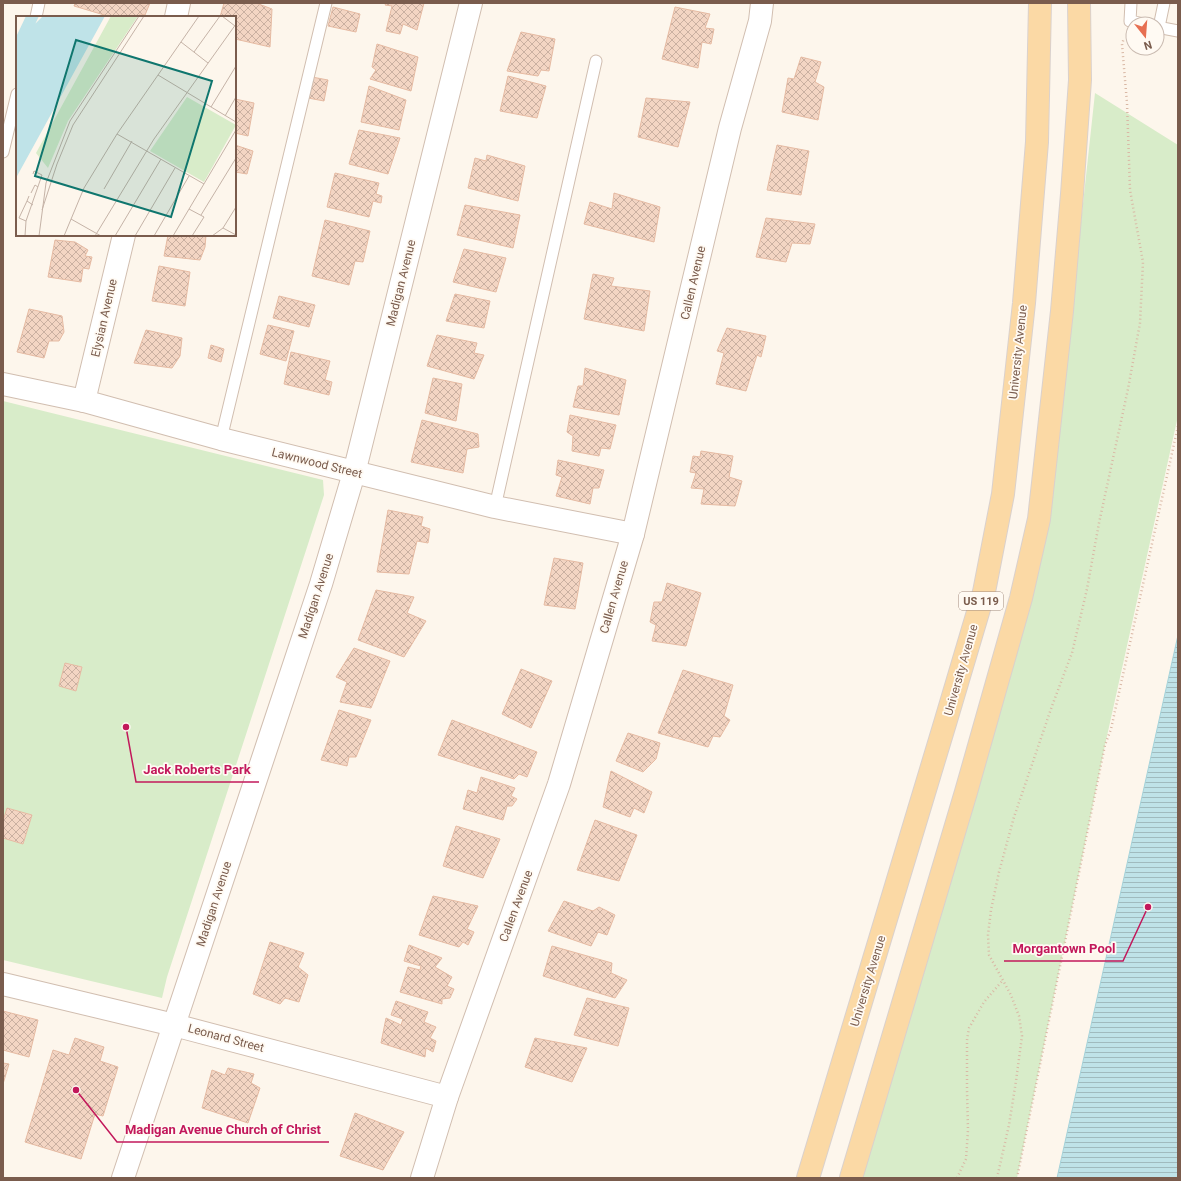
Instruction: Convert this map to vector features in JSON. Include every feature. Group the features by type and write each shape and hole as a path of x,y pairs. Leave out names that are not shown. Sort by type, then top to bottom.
{"main road":[{"name":"University Avenue","path":"808,1178 984,592 1003,494 1024,303 1037,142 1040,3"},
{"name":"US 119","path":"851,1178 972,770 1021,598 1039,519 1060,326 1072,194 1080,80 1079,3"}],"street":[{"path":"176,16 179,3"},
{"name":"Madigan Avenue","path":"123,1178 321,584 354,473 471,3"},
{"name":"Callen Avenue","path":"422,1178 447,1097 559,784 633,534 730,128 760,21 762,3"},
{"name":"Elysian Avenue","path":"84,401 124,236"},
{"name":"Lawnwood Street","path":"3,384 84,401 222,439 495,507 633,534"},
{"name":"Leonard Street","path":"3,984 174,1025 447,1097"}],"lane":[{"path":"36,16 39,3"},
{"path":"222,439 326,3"},
{"path":"1130,16 1131,3"},
{"path":"1161,16 1164,3"},
{"path":"1165,28 1178,31"},
{"path":"495,507 596,61"},
{"path":"3,152 16,98"}],"path":[{"path":"997,1178 1009,1126 1022,1036 1019,1016 1011,995 989,955 988,935 991,910 999,872 1014,817 1072,653 1087,589 1140,323 1144,262 1130,190 1127,102 1122,44 1125,35"},
{"path":"1017,1178 1105,745 1111,729 1178,426"},
{"path":"957,1178 966,1159 968,1130 967,1040 969,1028 984,1002 1003,980"}],"green space":[{"path":"1095,93 1178,145 1178,416 1105,745 1017,1178 850,1178 1049,518"},
{"path":"3,401 323,480 324,495 167,977 162,998 3,960"}],"water":[{"path":"1178,635 1178,1178 1057,1178"}],"building":[{"path":"75,3 150,3 145,15 140,14 139,16 108,16 74,6"},
{"path":"224,3 256,3 272,9 270,47 236,39 236,16 220,16"},
{"path":"386,3 424,3 417,30 403,24 400,34 386,31 392,6 385,5"},
{"path":"333,7 360,14 356,32 328,26"},
{"path":"675,7 710,14 705,28 714,29 711,44 702,42 698,68 662,59"},
{"path":"521,32 555,39 549,71 541,70 538,76 507,71"},
{"path":"377,44 418,57 411,91 370,79 376,70 372,67"},
{"path":"801,57 821,62 815,82 824,87 818,120 782,112 788,78 794,79"},
{"path":"508,76 546,86 537,118 500,111"},
{"path":"312,77 328,80 324,101 308,98"},
{"path":"369,86 406,100 399,130 361,122"},
{"path":"646,98 690,102 678,147 638,137"},
{"path":"236,99 254,103 248,136 236,133"},
{"path":"359,130 400,138 388,174 349,164"},
{"path":"236,145 253,151 247,174 236,172"},
{"path":"777,145 809,151 801,195 767,190"},
{"path":"487,155 525,166 518,201 468,188 475,158 486,161"},
{"path":"335,173 379,183 376,194 382,196 381,203 373,201 369,217 327,207"},
{"path":"614,193 660,207 654,242 584,224 590,202 612,209"},
{"path":"465,205 520,215 513,248 457,235"},
{"path":"766,218 815,224 810,244 792,243 786,262 756,257"},
{"path":"325,220 370,231 363,262 355,261 349,285 312,276"},
{"path":"168,236 206,236 205,247 200,260 164,256"},
{"path":"55,240 75,242 88,250 85,256 92,257 89,269 83,268 81,282 48,277"},
{"path":"464,249 506,258 496,292 453,282"},
{"path":"159,266 190,272 185,306 152,301"},
{"path":"593,274 614,278 611,286 650,291 644,331 584,319"},
{"path":"455,294 490,301 484,328 446,321"},
{"path":"279,296 315,305 309,327 273,318"},
{"path":"29,309 62,316 64,332 59,341 49,341 44,358 17,352"},
{"path":"268,325 294,331 286,361 260,354"},
{"path":"727,328 766,336 761,357 757,355 746,391 716,384 724,353 717,351"},
{"path":"146,330 182,338 180,356 172,368 134,363"},
{"path":"437,335 477,343 474,353 484,355 474,379 427,366"},
{"path":"211,345 224,349 221,362 208,358"},
{"path":"291,352 330,361 325,380 332,382 329,395 284,384"},
{"path":"585,368 626,380 619,415 573,407 578,386 583,386"},
{"path":"433,378 462,384 456,421 425,413"},
{"path":"570,415 616,425 610,449 601,448 599,456 572,451 573,436 567,432"},
{"path":"422,420 478,434 479,447 467,449 463,473 411,462"},
{"path":"701,451 733,456 729,477 742,481 735,506 701,504 704,489 691,488 696,473 690,472 693,456 700,457"},
{"path":"558,460 604,470 599,488 593,488 590,504 556,496 562,477 556,475"},
{"path":"388,510 423,517 421,526 430,529 428,543 417,541 409,574 377,572"},
{"path":"554,558 583,563 575,609 544,605"},
{"path":"667,583 701,593 686,646 652,641 656,625 650,622 654,602 662,602"},
{"path":"376,590 414,597 407,613 426,621 404,657 358,640"},
{"path":"354,648 390,661 371,708 340,702 347,682 336,677"},
{"path":"65,663 82,667 76,691 59,686"},
{"path":"521,669 552,681 531,728 502,714"},
{"path":"683,670 733,685 724,716 730,720 720,737 713,736 708,747 658,733"},
{"path":"339,710 371,720 356,757 349,757 347,766 321,760"},
{"path":"452,720 537,752 527,777 519,774 514,779 438,755"},
{"path":"628,733 660,743 656,759 643,772 616,761"},
{"path":"611,771 652,792 644,813 634,808 630,817 603,807"},
{"path":"481,777 515,788 511,796 517,799 512,806 507,806 503,820 463,809 468,790 477,793"},
{"path":"7,808 32,815 23,844 3,838 3,821"},
{"path":"595,820 637,835 619,881 577,870"},
{"path":"456,826 500,839 483,878 443,866"},
{"path":"433,896 478,906 467,929 474,932 468,945 463,942 459,947 419,935"},
{"path":"564,901 593,911 599,907 615,915 607,935 598,932 591,946 548,931"},
{"path":"270,942 304,953 298,967 308,975 299,1002 285,998 280,1004 253,994"},
{"path":"409,945 442,958 435,967 452,977 447,986 454,989 450,998 442,999 442,1004 400,992 408,967 420,970 421,966 404,961"},
{"path":"552,946 612,963 611,973 627,980 615,998 543,976"},
{"path":"587,998 629,1008 618,1046 574,1035"},
{"path":"396,1001 428,1012 424,1022 436,1027 430,1038 436,1041 433,1052 426,1048 425,1057 381,1043 386,1018 401,1025 403,1019 391,1015"},
{"path":"3,1011 38,1020 29,1057 3,1050"},
{"path":"75,1038 104,1047 100,1061 118,1067 103,1116 95,1114 81,1159 25,1142 53,1050 69,1055"},
{"path":"535,1038 587,1048 572,1082 525,1067"},
{"path":"3,1063 9,1064 3,1084"},
{"path":"228,1068 254,1074 251,1083 260,1088 248,1123 202,1108 212,1070 225,1075"},
{"path":"355,1113 404,1132 383,1170 340,1156"}],"place":[{"name":"Jack Roberts Park","path":"126,727"},
{"name":"Morgantown Pool","path":"1148,907"},
{"name":"Madigan Avenue Church of Christ","path":"76,1090"}]}
